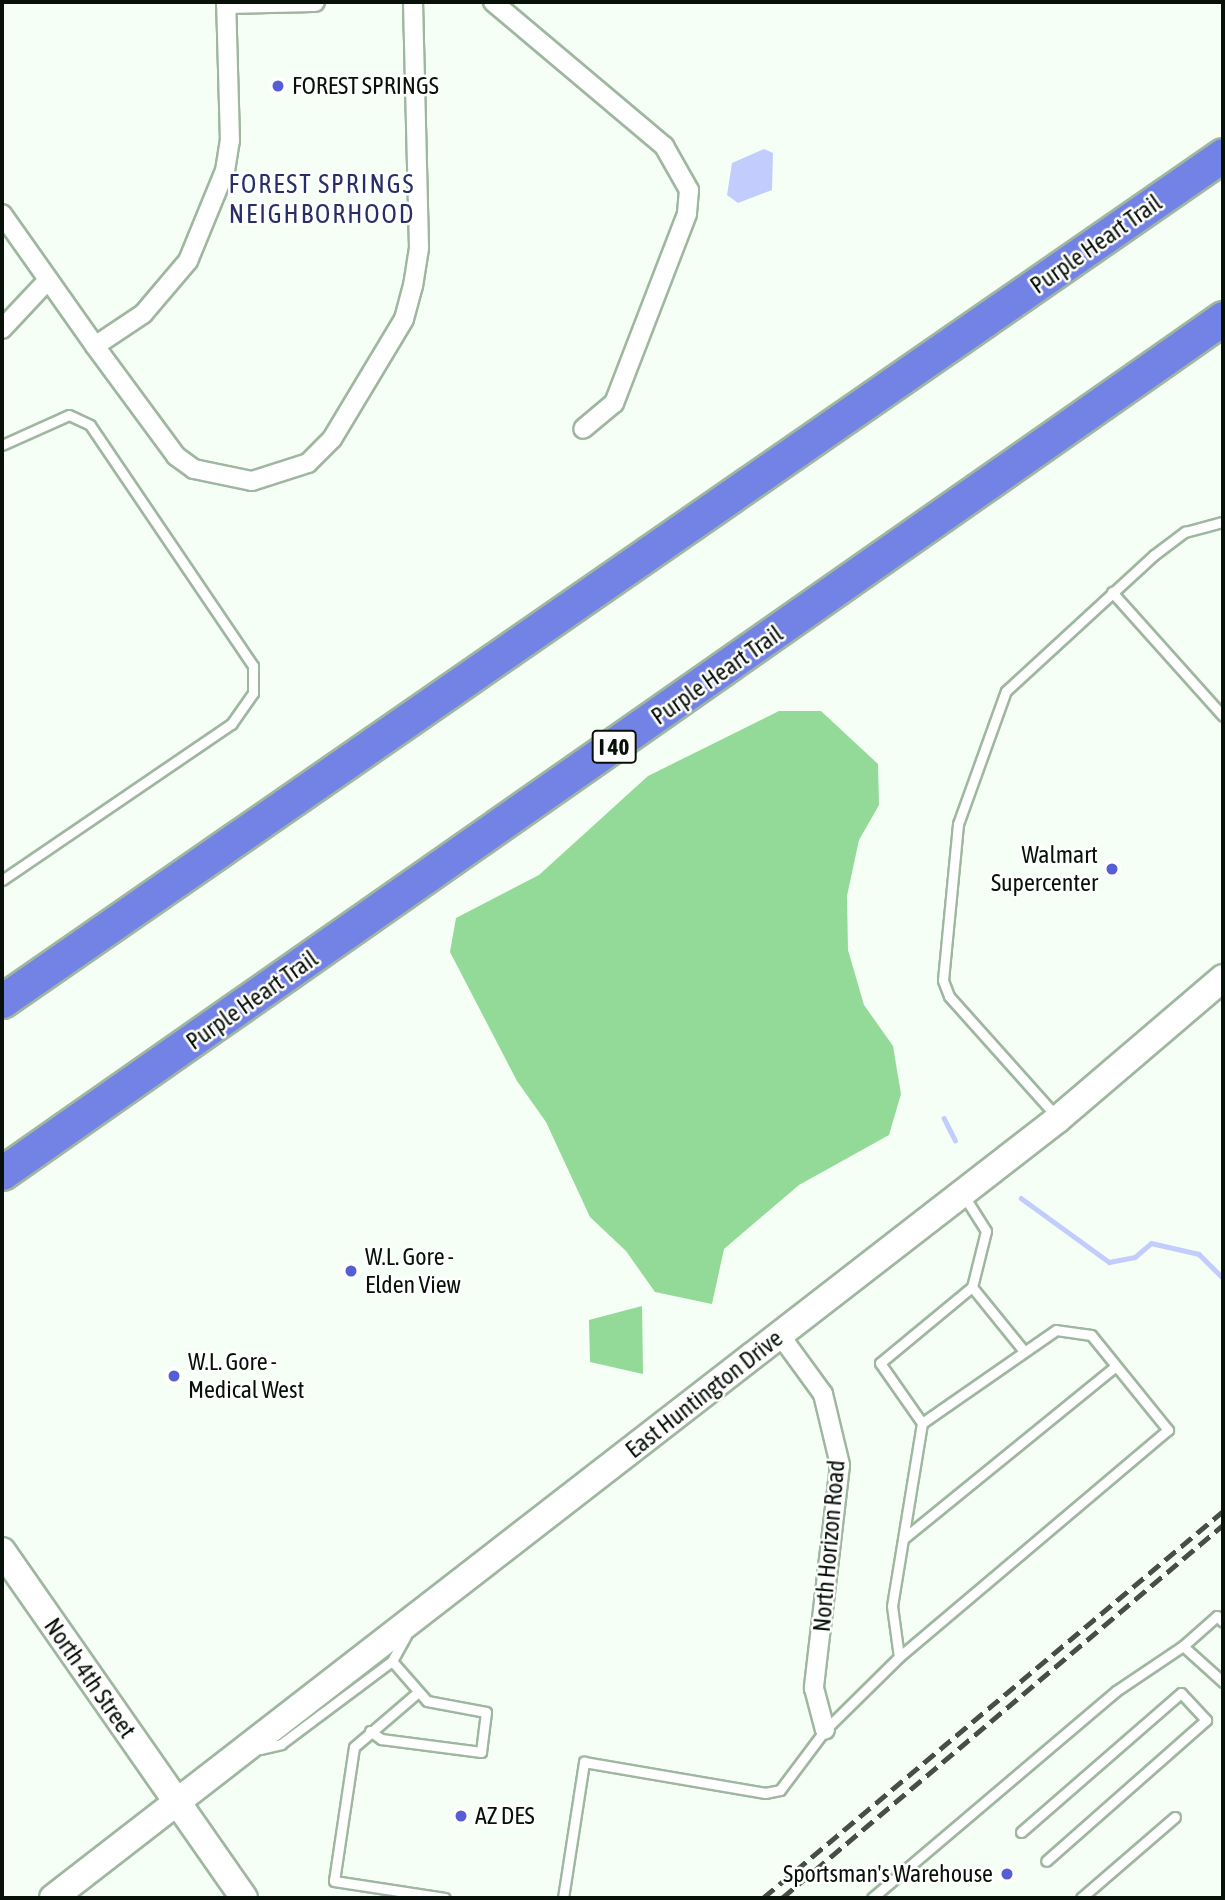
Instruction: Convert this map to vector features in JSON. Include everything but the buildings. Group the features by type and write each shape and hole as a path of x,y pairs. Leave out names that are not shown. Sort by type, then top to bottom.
{"highway":[{"name":"Purple Heart Trail","path":"2,1000 1223,155"},
{"name":"Purple Heart Trail","path":"2,1173 1223,318"}],"street":[{"path":"95,346 161,296 210,217 230,141 226,3 315,2"},
{"path":"2,214 176,456 194,468 252,481 307,463 332,439 404,319 414,286 419,247 413,2"},
{"path":"493,2 664,146 689,190 687,214 614,403 583,429"},
{"path":"2,328 48,280"},
{"name":"East Huntington Drive","path":"53,1898 248,1751 418,1614 1058,1119 1223,978"},
{"name":"North Horizon Road","path":"780,1335 823,1394 840,1465 814,1688 825,1730"},
{"name":"North 4th Street","path":"2,1551 244,1898"}],"lane":[{"path":"2,445 69,415 90,425 253,666 253,693 231,724 2,880"},
{"path":"1058,1119 949,996 942,967 958,824 1006,691 1112,592 1185,532 1223,522"},
{"path":"1112,592 1223,716"},
{"path":"899,1657 892,1606 922,1423 880,1363 972,1287 986,1231 961,1192"},
{"path":"972,1287 1023,1350"},
{"path":"563,1898 584,1762 765,1793 791,1782 825,1730 899,1657 1168,1430 1091,1335 1056,1331 1023,1350 922,1423"},
{"path":"903,1539 1115,1367"},
{"path":"248,1751 281,1744 392,1661 418,1614"},
{"path":"872,1898 1116,1691 1183,1646 1217,1616 1223,1622"},
{"path":"1183,1646 1223,1682"},
{"path":"370,1731 381,1739 481,1752 486,1712 418,1693 392,1661"},
{"path":"418,1693 354,1747 334,1881 445,1898"},
{"path":"1021,1832 1181,1693 1206,1720 1046,1861"},
{"path":"1081,1898 1175,1817"}],"green space":[{"path":"779,711 821,711 878,764 879,805 859,840 847,896 848,950 864,1005 893,1046 901,1094 889,1135 799,1185 724,1249 712,1304 655,1292 626,1251 590,1217 546,1122 517,1081 450,952 456,918 539,875 648,776"},
{"path":"642,1306 643,1374 590,1362 589,1320"}],"water":[{"path":"764,149 773,153 772,190 738,203 727,195 732,163"}],"waterway":[{"path":"944,1118 955,1140"},
{"path":"1021,1198 1109,1262 1135,1257 1151,1243 1199,1254 1223,1278"}],"railway":[{"path":"763,1898 1223,1511"},
{"path":"782,1898 1223,1525"}],"place":[{"name":"FOREST SPRINGS","path":"278,86"},
{"name":"Walmart Supercenter","path":"1112,869"},
{"name":"W.L. Gore - Elden View","path":"351,1271"},
{"name":"W.L. Gore - Medical West","path":"174,1376"},
{"name":"AZ DES","path":"461,1816"},
{"name":"Sportsman's Warehouse","path":"1007,1874"}],"district":[{"name":"FOREST SPRINGS NEIGHBORHOOD","path":"322,200"}]}
